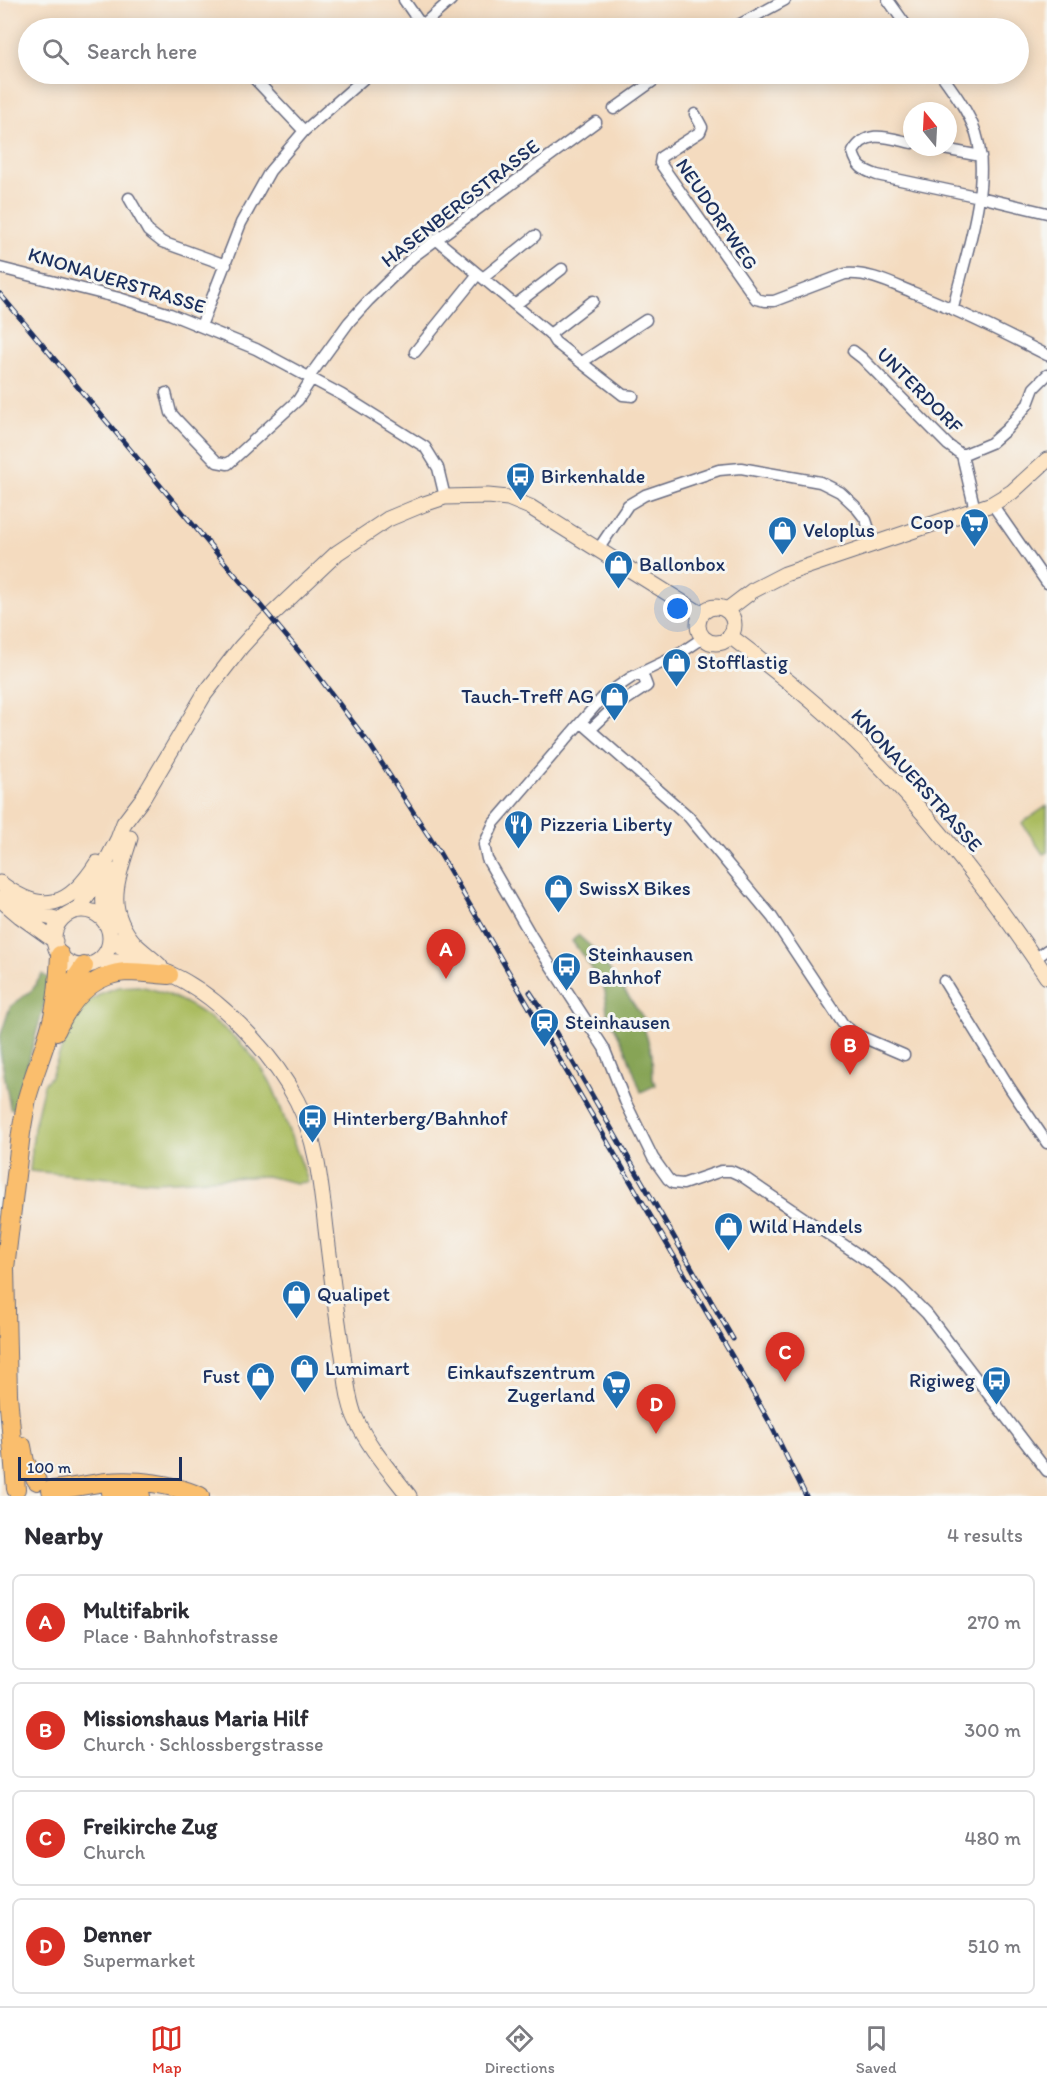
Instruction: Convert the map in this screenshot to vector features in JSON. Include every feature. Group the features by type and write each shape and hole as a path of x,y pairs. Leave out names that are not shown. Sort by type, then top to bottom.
{"highway":[{"path":"40,1062 55,1010 57,948"},
{"path":"55,1010 91,963"},
{"path":"15,1493 4,1287 6,1248 21,1133 32,1081 63,1016 88,986 100,978 128,972 169,975"},
{"path":"17,1174 17,1340 21,1434 25,1462 47,1489"},
{"path":"15,1493 27,1482 47,1489 127,1481 181,1488 200,1496"},
{"path":"86,1496 110,1493 141,1496"}],"street":[{"path":"404,0 415,18"},
{"path":"430,18 451,0"},
{"path":"752,18 785,0"},
{"path":"888,0 902,18"},
{"path":"259,84 304,131"},
{"path":"201,326 241,223 270,171 304,131 358,84"},
{"path":"614,109 649,84"},
{"path":"948,84 965,110 975,133 981,156 980,196 953,308 1047,355"},
{"name":"NEUDORFWEG","path":"695,114 702,127 700,132 661,158 660,163 756,299 765,302 774,301 845,274 855,273 874,276 953,308"},
{"name":"HASENBERGSTRASSE","path":"166,393 170,410 177,420 217,462 228,464 298,400 311,377 350,322 414,256 596,122"},
{"path":"903,141 880,136 859,141 853,152 856,163 863,170 877,175 980,196 1047,213"},
{"path":"957,152 981,156"},
{"path":"129,198 148,231 162,242 226,265"},
{"path":"415,352 480,276 535,236"},
{"path":"437,240 550,333 555,342 623,395 633,396"},
{"name":"KNONAUERSTRASSE","path":"6,269 120,298 201,326 256,349 311,377 425,447 438,468 445,497"},
{"path":"515,305 562,269"},
{"path":"550,333 593,300"},
{"path":"582,362 646,320"},
{"name":"UNTERDORF","path":"853,351 948,445 962,455"},
{"path":"975,510 962,455 991,443 1007,429 1029,404 1034,388 1047,375"},
{"path":"728,610 753,591 785,574 992,504 1012,492 1047,460"},
{"path":"597,551 628,505 645,495 719,470 741,468 820,482 840,492 866,520 874,544"},
{"path":"0,883 30,902 54,903 67,898 94,868 143,798 204,695 235,654 262,624 337,553 366,532 406,511 445,497 488,496 520,502 701,614"},
{"path":"992,504 1047,584"},
{"path":"713,606 728,610 734,622 730,636 715,643 703,638 698,629 698,619 701,614 713,606"},
{"name":"KNONAUERSTRASSE","path":"730,636 792,683 834,720 916,805 970,870 1019,935 1041,954 1047,977"},
{"path":"703,638 676,656 609,692 580,722 494,823 485,838 487,859 549,963 604,1048 625,1101 663,1173 673,1183 692,1182 721,1171 742,1176 879,1270 927,1314 1047,1471"},
{"path":"590,730 612,709 647,686 642,673"},
{"path":"580,722 688,816 772,917 843,1023 855,1034 904,1055"},
{"path":"143,798 115,890 116,906 120,922 137,946 169,975"},
{"path":"78,910 92,889 124,823"},
{"path":"91,963 108,949 109,930 103,903 104,891 121,850 130,838"},
{"path":"0,892 28,912 60,920"},
{"path":"0,899 71,963 142,963"},
{"path":"57,948 55,930 60,920 78,910 95,913 128,953 142,963 193,987 227,1014 273,1062 299,1103 317,1162 351,1403 363,1434 409,1496"},
{"path":"944,981 1047,1143"}],"green space":[{"path":"1047,806 1047,852 1043,854 1022,823"},
{"path":"578,935 597,952 645,1020 643,1025 652,1054 653,1080 656,1085 641,1092 625,1048 607,1013 605,991 601,981 572,941"},
{"path":"42,974 51,980 15,1110 10,1108 0,1050 0,1037 10,1007 33,989"},
{"path":"138,986 156,990 193,1007 227,1031 242,1045 270,1081 308,1182 296,1183 266,1176 155,1182 30,1171 34,1127 44,1084 51,1076 71,1024 85,1004 102,993 118,987"}],"railway":[{"path":"0,294 307,661 370,745 439,852 743,1375 769,1421 806,1496"},
{"path":"530,992 548,1019 733,1339"}],"place":[{"name":"Birkenhalde","path":"520,502"},
{"name":"Coop","path":"975,548"},
{"name":"Veloplus","path":"782,556"},
{"name":"Ballonbox","path":"618,590"},
{"name":"Stofflastig","path":"676,688"},
{"name":"Tauch-Treff AG","path":"615,722"},
{"name":"Pizzeria Liberty","path":"519,850"},
{"name":"SwissX Bikes","path":"558,914"},
{"name":"Multifabrik","path":"446,979"},
{"name":"Steinhausen Bahnhof","path":"567,992"},
{"name":"Steinhausen","path":"544,1048"},
{"name":"Missionshaus Maria Hilf","path":"850,1075"},
{"name":"Hinterberg/Bahnhof","path":"312,1144"},
{"name":"Wild Handels","path":"728,1252"},
{"name":"Qualipet","path":"296,1320"},
{"name":"Freikirche Zug","path":"785,1382"},
{"name":"Lumimart","path":"304,1394"},
{"name":"Fust","path":"261,1402"},
{"name":"Rigiweg","path":"996,1406"},
{"name":"Einkaufszentrum Zugerland","path":"616,1410"},
{"name":"Denner","path":"656,1434"}]}
